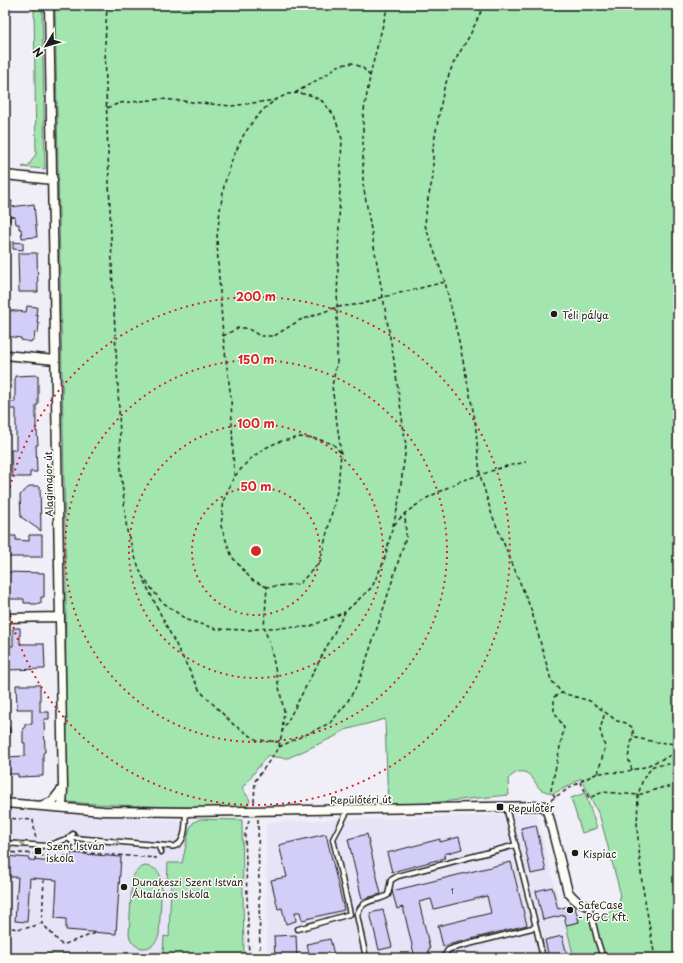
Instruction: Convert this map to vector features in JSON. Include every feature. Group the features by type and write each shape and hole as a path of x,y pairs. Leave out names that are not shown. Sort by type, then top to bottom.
{"street":[{"name":"Alagimajor út","path":"49,5 63,788"},
{"path":"5,175 53,180"},
{"path":"5,355 55,360"},
{"path":"5,618 60,617"},
{"path":"41,806 52,802 63,788"},
{"path":"62,807 63,788"},
{"name":"Repülőtéri út","path":"5,803 103,811 186,812 545,806"},
{"path":"545,806 568,892 575,900 581,904 589,906"}],"lane":[{"path":"506,806 543,958"},
{"path":"298,929 350,914 333,839 348,809"},
{"path":"68,838 158,846 175,846 180,843 184,836 186,812"},
{"path":"5,843 46,846 68,838 73,834"},
{"path":"68,838 73,844"},
{"path":"37,846 43,842"},
{"path":"366,958 357,915 358,911 365,903 384,897 388,894 392,880 398,876 516,845"},
{"path":"158,846 161,852"},
{"path":"589,906 603,958"},
{"path":"443,958 448,950 453,948 536,927"}],"path":[{"path":"107,5 107,108 112,291 121,473 127,531 142,576 200,691 234,725 256,740 280,742"},
{"path":"282,732 345,612 372,587 384,561 398,506 406,446 393,354 363,184 363,116 370,76 388,5"},
{"path":"484,5 470,35 453,64 444,88 433,147 433,177 427,203 425,225 445,282 459,341 474,420 480,475 492,515 531,609 551,680 562,693 590,701 617,721 626,723 633,728 628,758 632,770"},
{"path":"234,477 231,398 223,336 217,238 224,186 231,162 243,136 253,121 275,100 309,86 337,66 352,63 363,68 370,76"},
{"path":"293,93 310,95 322,101 334,115 342,139 337,306 337,362 332,386 341,453 338,487 320,562 299,584 267,587 252,580 232,557 221,526 224,499 234,477 248,461 263,449 278,442 300,437 317,438 332,444 341,453"},
{"path":"107,108 120,103 162,99 231,106 275,100"},
{"path":"223,336 238,328 247,328 260,336 274,336 300,320 337,306 363,304 445,282"},
{"path":"393,527 405,513 427,498 460,481 503,467 526,462"},
{"path":"279,748 330,723 346,704 359,682 406,537 405,513"},
{"path":"142,576 161,601 187,620 217,629 250,630 264,628 308,627 345,612"},
{"path":"260,958 254,802 255,781 279,748 284,711 270,644 264,628 267,587"},
{"path":"555,797 551,790 564,728 554,711 554,696 562,693"},
{"path":"598,773 605,747 600,730 605,712"},
{"path":"633,734 636,738 678,744"},
{"path":"644,767 678,752"},
{"path":"545,806 555,797 598,773 624,772 644,767 678,763"},
{"path":"653,766 643,779 638,795 637,828 642,883 655,958"},
{"path":"580,782 589,798 603,792 638,795 664,787 678,787"},
{"path":"249,958 245,834 255,811 254,802"},
{"path":"5,818 33,820 37,846 35,860"},
{"path":"73,844 73,852 156,858 161,856 161,852"},
{"path":"5,852 36,854 65,861 65,845"},
{"path":"44,879 42,923 62,945 96,933"},
{"path":"5,926 13,929 32,927 42,923"}],"shaded area":[{"name":"Dunakeszi Szent István Általános Iskola","path":"5,810 194,822 200,819 242,820 163,954 5,954"},
{"path":"536,814 574,958 267,958 266,822"}],"green space":[{"path":"34,5 42,5 45,169 22,167 29,165 36,154"},
{"path":"55,5 678,5 678,958 574,958 566,925 579,922 577,915 596,914 604,917 620,903 619,888 600,817 581,778 569,786 552,794 540,789 529,775 520,772 514,774 508,779 509,795 388,807 385,719 345,730 334,737 288,758 273,757 268,755 242,788 250,800 246,809 65,802 66,582"},
{"path":"585,793 597,828 582,833 571,798"},
{"path":"200,819 242,820 244,958 5,958 5,954 163,953 164,936 169,937 171,884 167,883 168,863 182,863 190,828 194,822"},
{"path":"145,866 152,867 156,870 162,881 159,935 153,945 143,948 134,944 129,934 132,879 134,874 140,868"}],"building":[{"path":"5,200 12,201 11,207 34,204 37,237 22,238 21,229 19,229 19,224 16,224 15,217 10,216 10,221 5,220"},
{"path":"13,242 23,243 23,250 13,249"},
{"path":"18,253 37,253 38,292 19,292"},
{"path":"27,306 37,307 37,323 39,323 38,333 35,332 34,340 31,342 21,340 21,338 5,336 5,310 26,312"},
{"path":"38,375 38,405 36,405 36,432 37,431 38,445 36,445 37,472 30,472 30,477 12,477 11,450 16,450 16,409 5,409 5,402 15,402 15,376"},
{"path":"30,486 40,486 41,531 21,517 20,495"},
{"path":"29,535 42,535 42,557 5,557 5,536 16,536 16,540 29,541"},
{"path":"5,572 44,573 44,597 41,597 41,603 24,603 24,599 5,599"},
{"path":"13,628 20,628 20,644 44,644 45,669 5,670 5,646 13,646"},
{"path":"16,685 40,685 40,712 49,712 49,719 44,719 45,752 43,753 43,776 18,777 18,774 7,774 7,757 25,756 23,728 25,728 25,724 32,724 32,709 17,709"},
{"path":"536,825 546,871 531,874 521,828"},
{"path":"326,834 344,910 302,920 300,912 295,912 296,921 286,924 282,908 278,909 271,880 287,877 279,845"},
{"path":"367,834 381,894 362,899 348,839"},
{"path":"459,837 462,849 444,854 445,858 392,872 387,853 440,839 440,842"},
{"path":"71,853 121,857 116,934 66,930 66,919 55,918 57,880 30,878 27,922 15,921 18,877 5,877 5,856 29,858 29,860 70,863"},
{"path":"511,862 527,925 443,946 438,926 491,913 487,896 434,909 431,899 419,902 430,949 428,950 430,958 415,958 403,907 397,909 392,891"},
{"path":"552,887 558,909 573,905 575,907 579,922 566,925 564,915 543,920 536,891"},
{"path":"383,910 392,947 379,950 370,913"},
{"path":"296,935 297,958 275,958 274,936"},
{"path":"562,936 568,958 549,958 545,940"},
{"path":"330,939 335,958 310,958 307,944"}],"place":[{"name":"Téli pálya","path":"554,314"},
{"name":"Repülőtér","path":"500,807"},
{"name":"Szent István iskola","path":"38,851"},
{"name":"Kispiac","path":"575,853"},
{"name":"Dunakeszi Szent István Általános Iskola","path":"124,887"},
{"name":"SafeCase - PGC Kft.","path":"570,910"}]}
